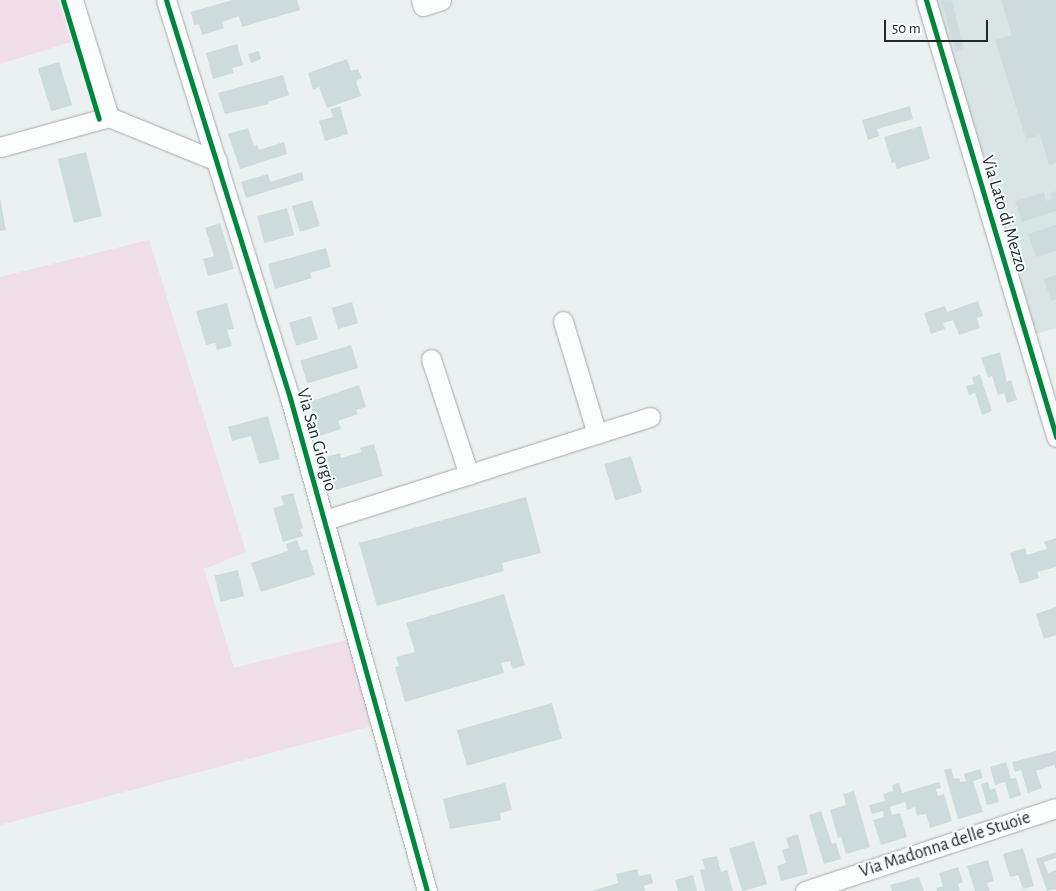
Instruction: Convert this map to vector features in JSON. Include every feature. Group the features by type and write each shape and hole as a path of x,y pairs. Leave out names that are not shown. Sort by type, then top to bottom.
{"street":[{"path":"73,0 109,117"},
{"name":"Via San Giorgio","path":"166,0 290,398 427,891"},
{"path":"421,0 423,6 441,0"},
{"name":"Via Lato di Mezzo","path":"926,0 1056,436"},
{"path":"0,147 109,117 217,161"},
{"path":"563,321 598,434"},
{"path":"431,359 469,475"},
{"path":"325,520 650,417"},
{"name":"Via Madonna delle Stuoie","path":"805,891 1056,808"}],"shaded area":[{"path":"0,0 58,0 71,42 0,64"},
{"path":"935,0 1056,0 1056,328 1033,335"},
{"path":"149,240 246,552 204,569 234,668 347,640 372,726 0,825 0,277"}],"building":[{"path":"232,0 297,0 300,10 242,27 239,16 222,22 224,28 202,35 199,24 194,25 191,12"},
{"path":"952,0 964,50 956,52 941,1"},
{"path":"1001,0 1056,0 1056,163 1049,165 1040,135 1026,139 995,40 1012,35"},
{"path":"237,44 243,65 232,68 234,73 213,79 206,53"},
{"path":"259,51 261,59 251,63 248,54"},
{"path":"347,59 351,71 358,69 362,78 356,81 361,96 327,108 319,87 313,90 308,73"},
{"path":"59,62 72,105 51,111 38,68"},
{"path":"283,75 289,95 268,102 269,104 225,114 218,93"},
{"path":"340,106 348,134 325,141 319,121 333,117 330,109"},
{"path":"910,106 913,119 877,129 879,136 868,140 862,120"},
{"path":"921,126 930,159 897,169 895,162 892,163 884,137"},
{"path":"248,128 254,146 257,145 259,150 284,142 287,154 240,169 228,134"},
{"path":"86,152 102,216 74,223 58,159"},
{"path":"302,172 304,180 246,198 241,182 268,174 270,182"},
{"path":"1056,191 1056,211 1022,222 1015,201 1044,192 1046,201 1052,199 1050,193"},
{"path":"0,198 6,230 0,231"},
{"path":"312,200 320,226 300,232 292,206"},
{"path":"287,208 294,235 264,243 257,216"},
{"path":"220,223 234,269 208,276 203,259 214,256 205,228"},
{"path":"1056,225 1056,251 1036,257 1028,234"},
{"path":"326,248 331,267 310,273 312,278 275,289 268,264"},
{"path":"1056,275 1056,299 1051,301 1044,279"},
{"path":"978,301 983,316 977,318 980,328 959,335 953,320 943,323 945,329 931,334 924,313 945,306 947,312"},
{"path":"352,302 358,323 338,329 332,308"},
{"path":"227,303 234,329 227,330 232,346 217,350 215,343 206,345 196,311"},
{"path":"311,316 318,339 296,346 289,323"},
{"path":"351,345 358,368 307,383 300,360"},
{"path":"1000,352 1007,382 1011,380 1017,400 1007,403 1004,393 998,395 992,376 988,377 981,358"},
{"path":"980,375 992,411 982,415 975,393 969,395 966,386 974,384 972,377"},
{"path":"359,385 366,407 356,410 358,414 338,421 341,429 320,436 309,402"},
{"path":"268,416 280,459 259,464 251,436 232,441 228,427"},
{"path":"374,444 383,476 332,491 322,458 340,453 341,458 361,452 360,448"},
{"path":"631,456 642,492 615,501 604,464"},
{"path":"293,493 303,528 300,529 303,536 283,542 273,508 284,505 281,496"},
{"path":"526,497 541,553 502,563 504,571 377,606 359,543"},
{"path":"1056,538 1056,567 1037,572 1039,578 1020,584 1010,553 1025,548 1027,555 1047,549 1044,542"},
{"path":"297,540 301,551 307,549 315,575 261,592 251,563 288,551 286,544"},
{"path":"238,570 244,596 221,602 215,575"},
{"path":"504,594 525,665 513,669 510,661 501,663 504,673 405,702 395,667 399,666 396,657 415,652 406,623"},
{"path":"1056,607 1056,635 1044,639 1036,614"},
{"path":"552,703 562,739 467,766 457,730"},
{"path":"1056,751 1056,769 1054,765 1036,771 1042,788 1028,793 1021,770 1015,772 1012,762"},
{"path":"1006,762 1011,779 1016,778 1021,795 1010,799 1005,782 995,785 990,767"},
{"path":"951,768 954,779 959,778 960,782 966,781 964,774 980,769 983,778 973,781 983,812 958,819 944,770"},
{"path":"939,782 941,788 936,789 938,796 944,794 952,821 930,828 926,814 917,816 915,807 907,810 905,802 890,807 892,815 900,813 907,837 881,845 873,820 884,817 883,811 872,814 869,805 885,801 883,794 893,791 892,785 899,783 902,793"},
{"path":"988,782 990,790 995,788 999,802 987,805 981,784"},
{"path":"505,783 512,810 500,813 501,820 450,829 443,799"},
{"path":"854,791 870,847 846,854 841,837 838,838 830,810 846,805 843,794"},
{"path":"821,811 832,844 836,843 841,859 824,864 809,815"},
{"path":"798,834 808,874 781,881 777,866 786,863 782,850 789,848 786,838"},
{"path":"754,841 767,884 742,891 729,849"},
{"path":"1023,848 1034,886 1023,889 1018,875 1010,877 1003,854"},
{"path":"1056,852 1056,858 1044,862 1048,873 1056,870 1056,889 1047,891 1036,859"},
{"path":"717,856 721,872 727,870 733,891 705,891 700,870 705,869 702,859"},
{"path":"988,860 994,881 987,883 990,891 975,891 967,866"},
{"path":"958,867 963,882 958,884 960,891 937,891 936,888 943,886 939,873"},
{"path":"637,869 639,876 651,874 653,883 644,886 645,891 592,891 618,883 616,874"},
{"path":"693,875 697,891 678,891 675,880"},
{"path":"919,877 924,891 892,891 890,885"}],"cycle path":[{"path":"63,0 99,119"},
{"path":"166,0 290,398 427,891"},
{"path":"926,0 1056,437"}]}
